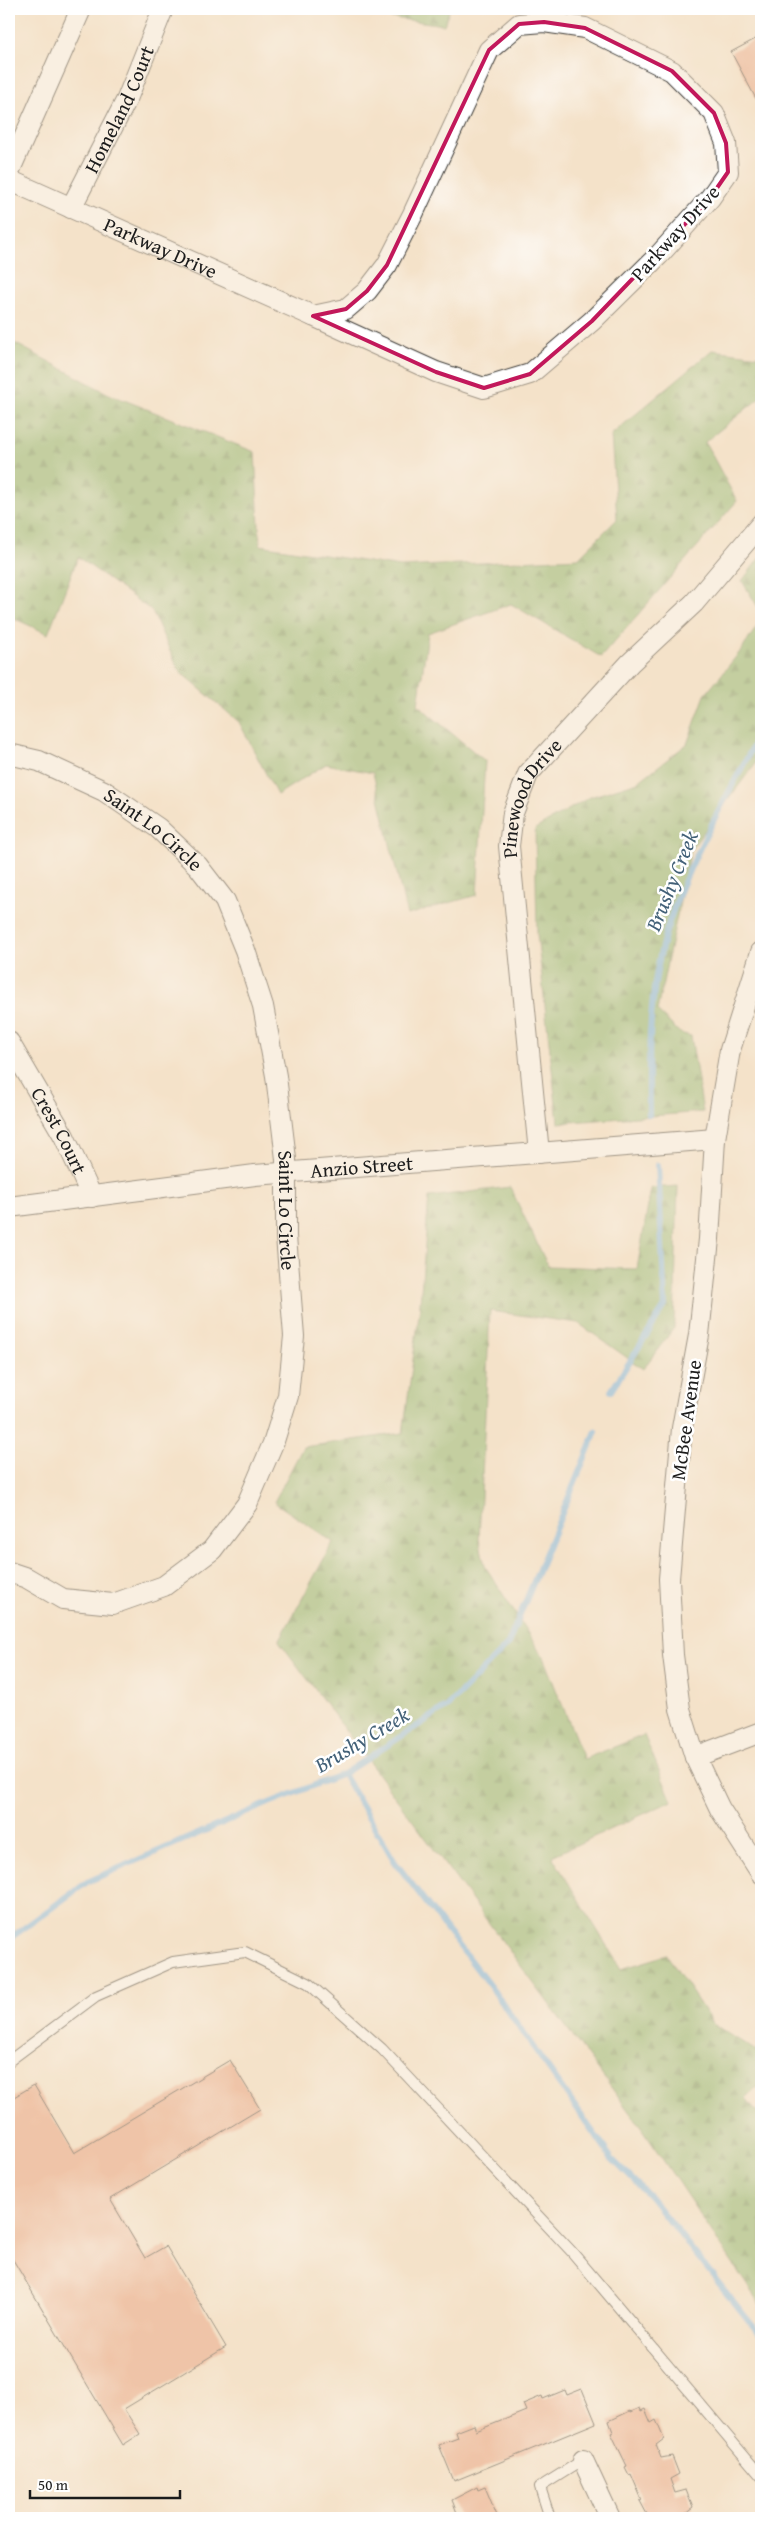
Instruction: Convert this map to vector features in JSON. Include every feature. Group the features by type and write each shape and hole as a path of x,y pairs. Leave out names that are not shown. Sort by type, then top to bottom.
{"street":[{"path":"9,172 81,9"},
{"name":"Homeland Court","path":"71,208 127,99 163,9"},
{"name":"Parkway Drive","path":"9,180 436,372 484,388 530,374 592,321 659,255 710,198 728,172 726,143 714,113 672,71 585,28 544,22 519,24 489,50 387,265 367,291 346,309 313,316"},
{"name":"Pinewood Drive","path":"539,1153 509,846 513,813 528,774 630,662 694,603 761,524"},
{"name":"Saint Lo Circle","path":"9,754 39,761 96,788 135,812 158,828 198,866 225,901 245,950 263,1006 276,1076 286,1173 286,1236 294,1336 288,1396 274,1441 247,1504 212,1550 164,1586 112,1604 63,1600 27,1578 9,1572"},
{"name":"McBee Avenue","path":"761,952 730,1050 715,1139 709,1239 698,1335 682,1428 668,1579 673,1655 680,1709 694,1758 720,1809 761,1873"},
{"name":"Crest Court","path":"9,1042 64,1136 92,1197"},
{"name":"Anzio Street","path":"9,1207 286,1173 715,1139"},
{"path":"694,1758 761,1732"},
{"path":"582,2460 610,2518"}],"lane":[{"path":"9,2061 96,1996 173,1962 245,1952 308,1983 382,2049 572,2252 761,2476"},
{"path":"550,2518 540,2487 582,2460"}],"highlighted area":[{"path":"544,22 585,28 672,71 714,113 726,143 728,172 710,198 592,321 530,374 484,388 436,372 313,316 346,309 367,291 387,265 489,50 519,24"}],"green space":[{"path":"327,9 450,9 444,25"},
{"path":"9,340 109,394 255,452 260,545 401,567 578,558 617,519 611,435 712,350 760,356 761,353 761,397 705,442 737,501 601,657 511,604 428,633 418,705 485,761 477,895 407,915 373,773 326,764 277,795 239,722 179,671 152,611 78,557 48,634 9,616"},
{"path":"761,556 761,612 742,581"},
{"path":"761,620 761,756 691,849 657,1011 680,1033 691,1036 703,1112 558,1123 537,934 535,829 590,797 638,782 687,744 705,695 743,648"},
{"path":"678,1186 674,1328 643,1369 578,1323 490,1311 479,1539 485,1566 543,1657 584,1759 644,1735 672,1801 552,1856 621,1969 667,1955 713,2024 761,2054 761,2084 746,2098 761,2117 761,2306 645,2133 279,1641 333,1542 274,1502 303,1447 403,1433 419,1315 429,1197 510,1187 548,1266 637,1269 651,1188"}],"building":[{"path":"761,36 761,108 731,52"},
{"path":"230,2060 260,2109 110,2199 145,2258 166,2246 226,2347 124,2409 140,2434 123,2445 9,2253 9,2100 34,2085 74,2153"},
{"path":"582,2389 596,2423 454,2481 439,2445 458,2438 456,2432 474,2425 476,2431 526,2411 523,2404 542,2396 543,2399 565,2390 567,2395"},
{"path":"640,2408 641,2411 645,2409 651,2423 656,2420 664,2439 656,2445 661,2458 672,2456 679,2474 670,2479 675,2493 686,2490 693,2508 685,2514 687,2518 649,2518 640,2501 642,2500 631,2474 629,2475 625,2467 627,2466 611,2433 613,2432 609,2421"},
{"path":"477,2487 478,2490 485,2487 498,2518 459,2518 452,2500"}],"waterway":[{"name":"Brushy Creek","path":"649,1115 651,1016 663,942 689,871 761,731"},
{"name":"Brushy Creek","path":"611,1391 665,1306 658,1165"},
{"name":"Brushy Creek","path":"9,1939 87,1882 269,1803 343,1774 448,1706 508,1644 596,1431"},
{"path":"343,1774 395,1862 496,1994 612,2159 650,2197 761,2336"}]}
